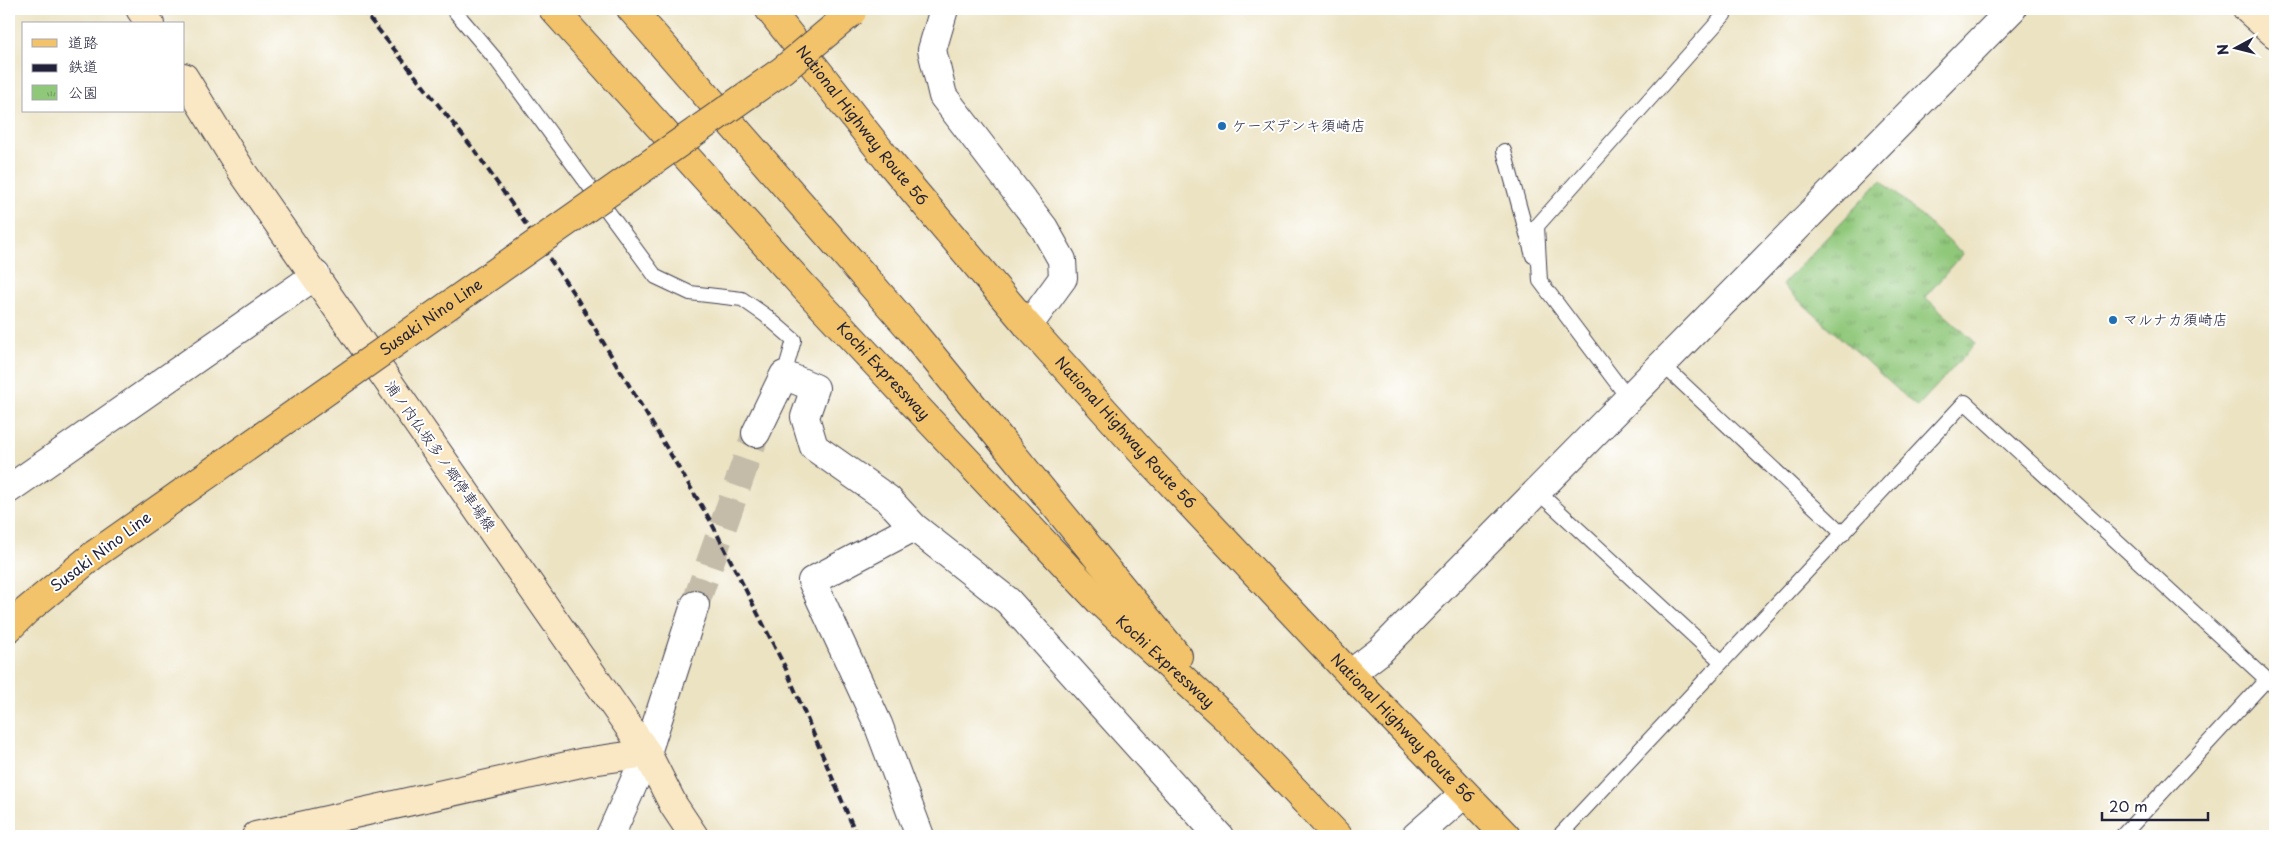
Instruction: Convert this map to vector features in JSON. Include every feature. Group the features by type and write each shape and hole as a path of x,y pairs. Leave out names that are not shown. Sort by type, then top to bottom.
{"main road":[{"path":"140,9 149,22"},
{"name":"Kochi Expressway","path":"553,9 804,287 1100,602 1228,720 1338,836"},
{"name":"Kochi Expressway","path":"631,9 911,330 1139,606 1228,720"},
{"name":"National Highway Route 56","path":"769,9 887,159 1028,326 1139,449 1350,674 1506,836"},
{"path":"2247,9 2275,34"},
{"name":"Susaki Nino Line","path":"9,628 26,611 95,554 783,70 853,10"},
{"name":"浦ノ内仏坂多ノ郷停車場線","path":"185,79 244,173 647,753 674,806 694,836"},
{"path":"256,836 320,830 585,762 647,753"}],"street":[{"path":"944,9 932,50 943,96 1044,228 1062,260 1063,278 1028,326"},
{"path":"1350,674 1380,652 2012,9"},
{"path":"9,489 316,275"},
{"path":"756,433 784,374 815,388 805,417 814,447 888,499 914,527 1008,601 1219,836"},
{"path":"914,527 812,581 878,724 920,836"},
{"path":"610,836 647,753 695,604"},
{"path":"1416,836 1464,794"}],"lane":[{"path":"453,9 498,62 656,278 690,293 742,299 765,315 794,340 784,374"},
{"path":"1540,281 1537,226 1724,15 1723,9"},
{"path":"1504,151 1540,281 1628,398"},
{"path":"1662,364 1843,534"},
{"path":"1559,836 1656,730 1843,534 1965,402 2271,683 2122,836"},
{"path":"1538,492 1722,662"}],"green space":[{"path":"1881,180 1963,254 1925,297 1976,343 1917,407 1782,285"}],"tunnel":[{"path":"695,605 756,433"}],"railway":[{"path":"362,9 475,151 576,297 710,520 785,667 857,836"}],"place":[{"name":"ケーズデンキ須崎店","path":"1222,126"},
{"name":"マルナカ須崎店","path":"2113,320"}]}
